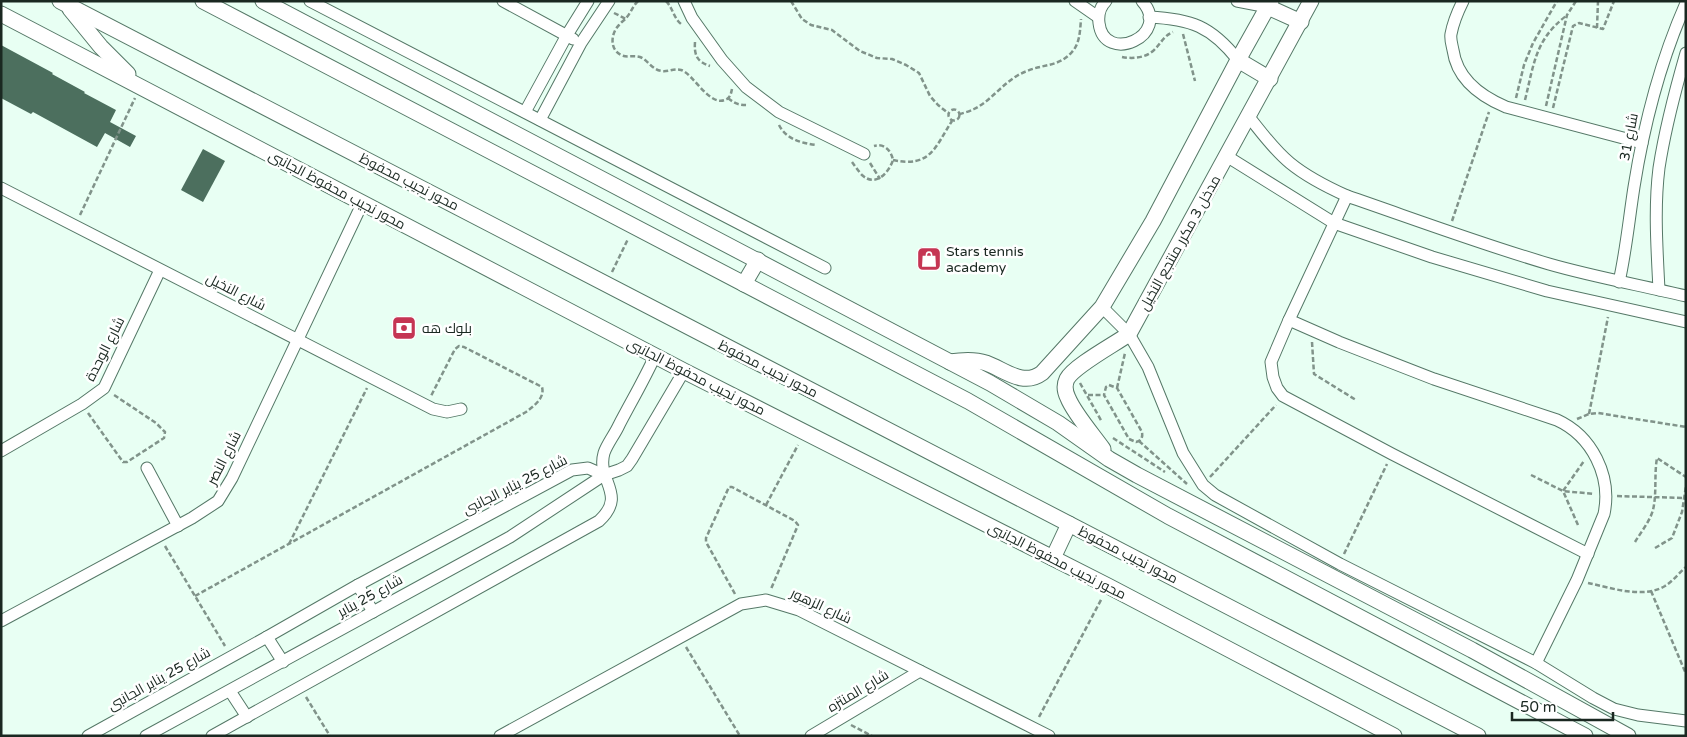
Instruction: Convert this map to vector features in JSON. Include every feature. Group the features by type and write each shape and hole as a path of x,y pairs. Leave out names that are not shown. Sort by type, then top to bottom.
{"street":[{"path":"203,1 968,401 1168,516 1585,736"},
{"path":"263,1 950,362 1024,402 1109,459 1137,475 1472,650 1628,736"},
{"path":"310,1 825,268"},
{"path":"503,1 581,43"},
{"path":"525,112 588,1"},
{"path":"540,120 581,43 609,1"},
{"path":"684,1 692,18 722,60 746,87 779,112 864,154"},
{"path":"1075,1 1098,17"},
{"path":"1106,1 1098,17 1099,27 1110,41 1119,44 1137,41 1144,35 1148,27 1149,17 1142,1"},
{"path":"1237,1 1269,4 1301,22"},
{"name":"مدخل 3 مكرر منتجع النخيل","path":"1109,459 1071,405 1065,386 1067,380 1073,371 1129,334 1228,157 1311,1"},
{"path":"1463,1 1451,36 1453,56 1463,78 1493,102 1642,144"},
{"path":"62,3 101,47 141,85"},
{"name":"محور نجيب محفوظ","path":"62,3 1478,736"},
{"name":"شارع 31","path":"1619,282 1642,144 1654,93 1677,23 1686,3"},
{"path":"950,362 978,361 1022,379 1032,379 1042,373 1102,307 1153,221 1269,4"},
{"name":"محور نجيب محفوظ الجانبى","path":"1,14 141,85 362,204 655,356 1108,586 1394,736"},
{"path":"1149,17 1170,18 1198,25 1228,48 1238,60 1270,79"},
{"path":"1659,290 1656,213 1659,169 1668,118 1686,53"},
{"path":"1248,117 1290,163 1324,186 1347,196 1542,262 1619,282 1686,296"},
{"path":"1228,157 1334,223 1432,257 1546,290 1686,322"},
{"name":"شارع النخيل","path":"3,190 433,409 447,412 461,409"},
{"path":"1347,196 1289,320 1272,362 1276,388 1283,396 1392,454 1588,554"},
{"name":"شارع النصر","path":"1,622 178,526 218,501 226,490 362,204"},
{"path":"744,284 758,260"},
{"name":"شارع الوحدة","path":"1,451 82,404 104,388 160,270"},
{"path":"1102,307 1129,334 1148,367 1184,453 1203,485 1214,495 1340,564 1536,663 1614,709 1686,721"},
{"path":"1289,320 1434,380 1570,426 1594,452 1603,473 1606,504 1604,514 1577,580 1536,663"},
{"path":"212,736 599,521 604,516 612,500 612,493 604,475 604,453 655,356"},
{"name":"شارع 25 يناير","path":"146,736 510,536 604,475 627,466 684,371"},
{"path":"146,468 178,526"},
{"name":"شارع 25 يناير الجانبى","path":"88,736 358,585 572,470 588,468 604,475"},
{"path":"1053,558 1069,524"},
{"path":"1232,525 1261,565"},
{"path":"358,585 373,612"},
{"name":"شارع الزهور","path":"500,736 741,604 766,600 799,610 1049,736"},
{"path":"268,637 283,662"},
{"name":"شارع المنتزه","path":"811,736 920,671"},
{"path":"230,691 246,717"}],"path":[{"path":"638,1 626,19 615,30 612,40 614,48 620,55 635,55 643,58 654,69 663,72 672,69 681,70 689,75 705,93 716,98"},
{"path":"790,1 802,19 811,24 832,30 860,51 878,58 892,59 919,73 930,96 938,106 948,113 952,121"},
{"path":"1518,110 1528,55 1556,1"},
{"path":"1518,110 1541,43 1552,27 1567,14 1576,1"},
{"path":"1597,28 1598,1"},
{"path":"1547,118 1574,26 1579,23 1603,29 1614,1"},
{"path":"959,114 975,109 1017,76 1028,70 1058,63 1066,58 1078,42 1080,20 1087,9"},
{"path":"1547,118 1567,14"},
{"path":"1183,32 1195,81"},
{"path":"75,226 141,85"},
{"path":"1448,231 1493,102"},
{"path":"948,113 953,110 959,114"},
{"path":"893,160 911,162 928,156 940,143 952,121 957,120 959,114"},
{"path":"864,154 880,179"},
{"path":"605,284 635,227"},
{"path":"1589,414 1610,306"},
{"path":"1311,330 1314,374 1356,400"},
{"path":"1117,388 1129,334"},
{"path":"195,596 526,412 537,403 543,394 543,390 542,387 459,346 455,349 426,405"},
{"path":"289,544 372,377"},
{"path":"1139,441 1143,436 1142,432 1117,388 1109,385 1106,387 1104,395 1129,439 1136,442 1139,441 1190,487"},
{"path":"82,404 123,462 127,462 164,438 165,432 156,423 104,388"},
{"path":"1087,395 1104,395"},
{"path":"1570,426 1576,419 1598,413 1686,428"},
{"path":"766,505 805,432"},
{"path":"1340,564 1392,454"},
{"path":"1578,525 1563,492 1587,456"},
{"path":"1635,542 1653,512 1657,479 1655,467 1658,458 1686,477"},
{"path":"741,604 707,546 706,538 728,486 732,486 795,521 798,526 766,600"},
{"path":"1655,548 1672,538 1682,512 1686,486"},
{"path":"159,536 231,656"},
{"path":"1577,580 1631,592 1651,591 1667,585 1686,568"},
{"path":"1033,727 1108,586"},
{"path":"1651,591 1686,674"},
{"path":"680,636 740,736"},
{"path":"300,688 330,736"},
{"path":"840,720 872,736"}],"building":[{"path":"1,45 116,110 110,122 136,136 130,147 105,133 97,147 33,112 31,114 1,98"},
{"path":"203,149 225,161 203,202 181,190"}],"place":[{"name":"Stars tennis academy","path":"929,259"},
{"name":"بلوك هه","path":"404,328"}]}
